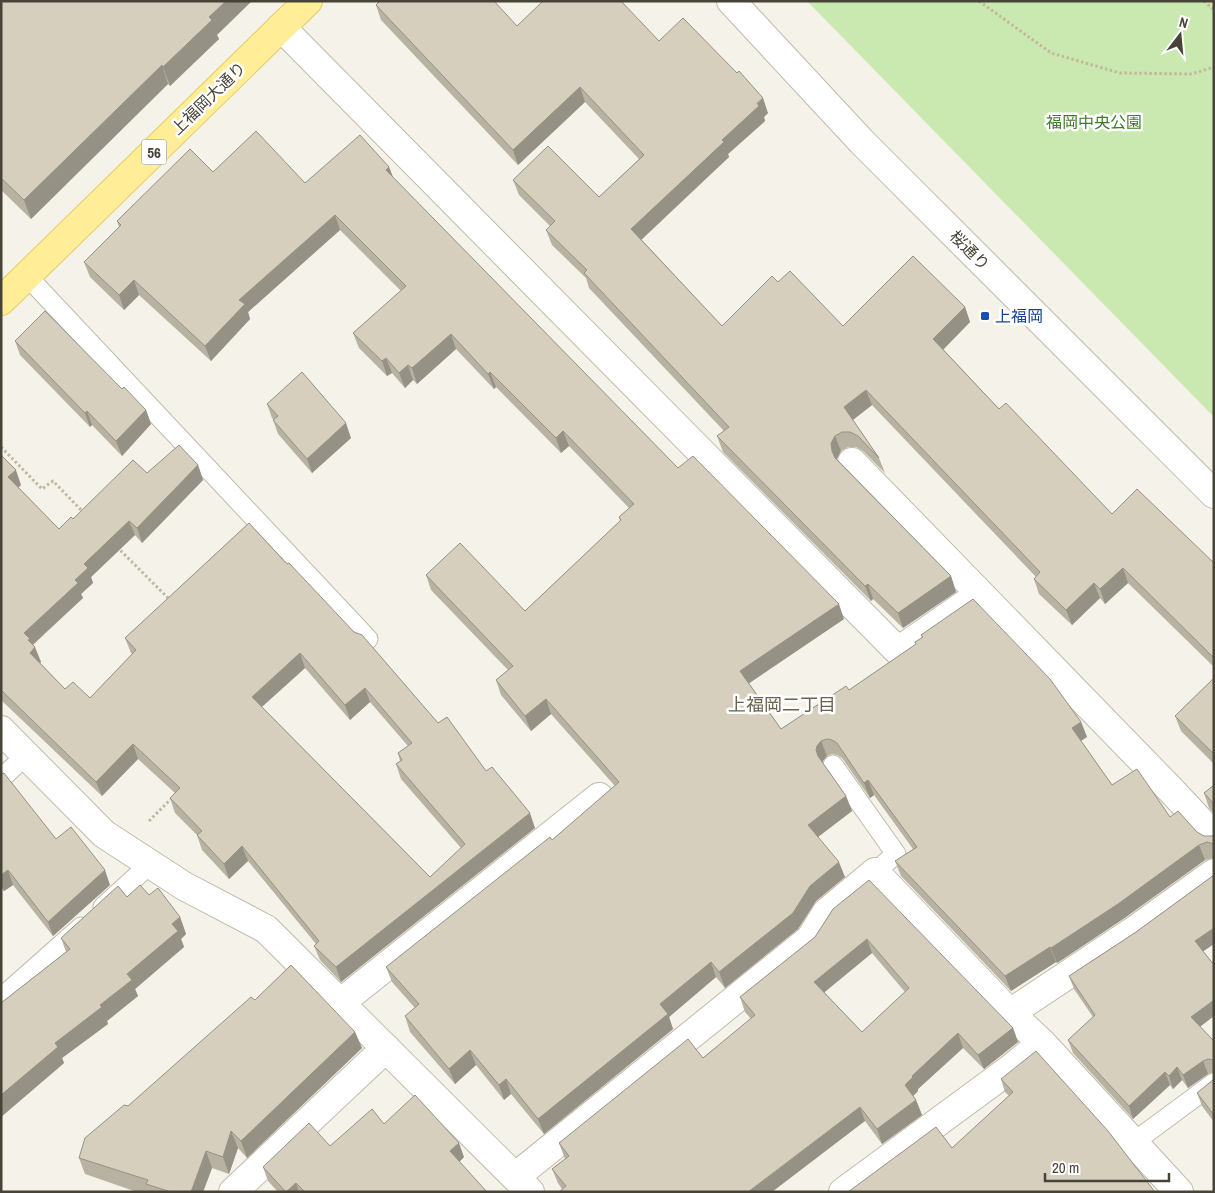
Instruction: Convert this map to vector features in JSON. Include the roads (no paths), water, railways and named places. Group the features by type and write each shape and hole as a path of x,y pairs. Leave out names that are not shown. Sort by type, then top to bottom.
{"main road":[{"name":"上福岡大通り","path":"1,301 308,1"}],"street":[{"name":"桜通り","path":"731,1 862,142 1214,494"},
{"path":"281,27 898,651 980,594"},
{"path":"852,462 1165,783 1214,836"},
{"path":"1,730 104,834 184,886 266,929 523,1184 810,939 826,913 875,872 1010,1013 1042,1043 1178,1191"},
{"path":"340,1003 598,797"},
{"path":"1010,1013 1132,932 1214,873"},
{"path":"843,1192 1010,1069 1042,1043"},
{"path":"233,1192 386,1048"}],"lane":[{"path":"27,276 368,638"},
{"path":"1,779 26,755"},
{"path":"833,765 896,854 875,872"},
{"path":"1,998 150,864"},
{"path":"1134,1142 1214,1083"}],"place":[{"name":"上福岡","path":"985,316"}],"district":[{"name":"上福岡二丁目","path":"782,704"}],"park label":[{"name":"福岡中央公園","path":"1094,122"}]}
